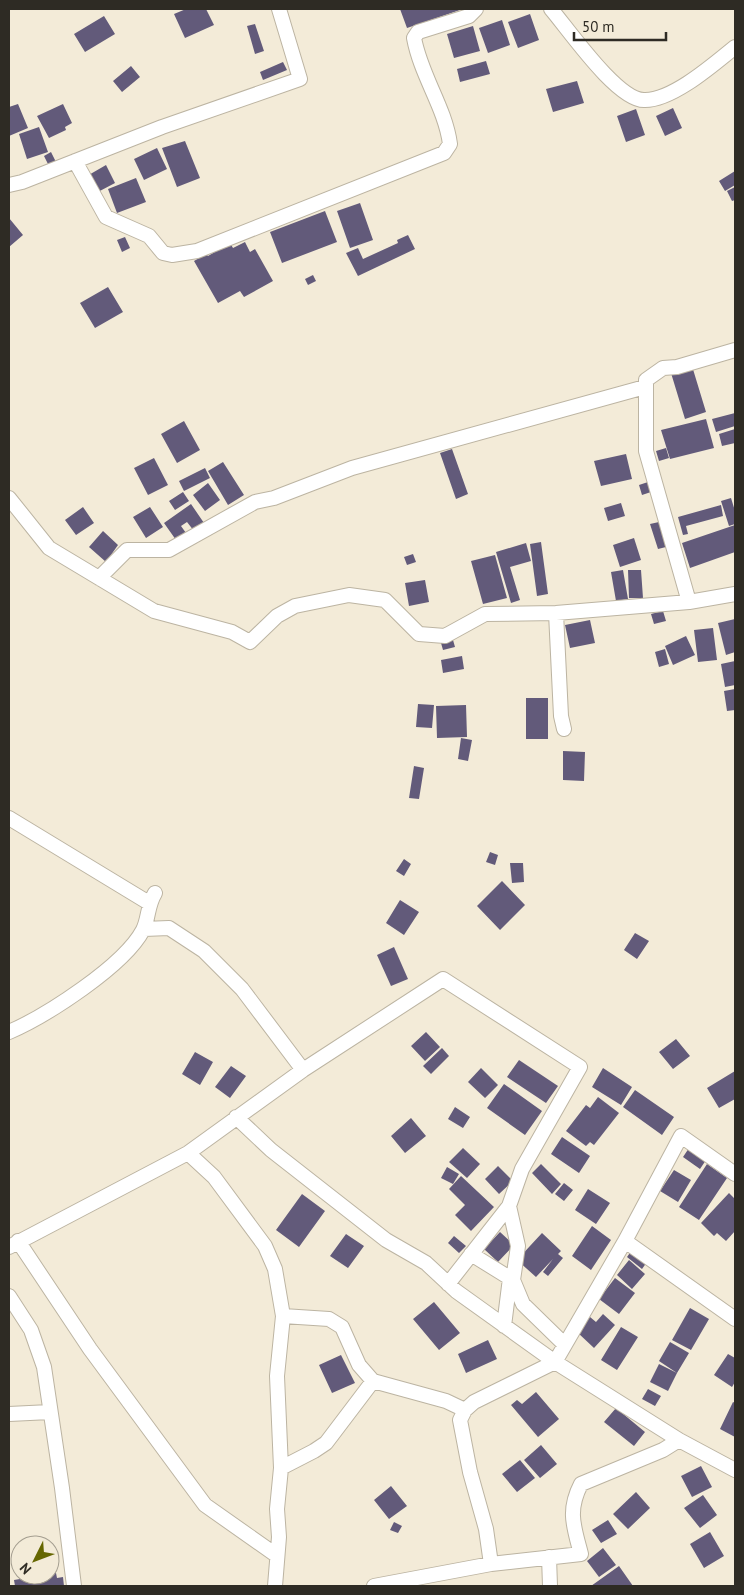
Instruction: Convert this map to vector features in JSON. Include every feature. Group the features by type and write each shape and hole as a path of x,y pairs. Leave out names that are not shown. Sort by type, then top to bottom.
{"street":[{"path":"9,182 22,182 171,123 300,79 279,9"},
{"path":"75,161 106,217 149,236 163,253 196,252 444,152 450,144 448,125 417,55 414,38 418,32 469,16 476,9"},
{"path":"551,9 612,82 632,98 645,100 661,96 684,85 735,47"},
{"path":"689,602 646,451 646,380 664,368 677,367 735,350"},
{"path":"100,578 127,550 169,550 255,502 274,498 352,468 645,387"},
{"path":"9,498 49,548 154,611 232,632 250,642 277,616 295,606 349,595 385,600 419,634 445,636 485,614 556,613 689,602 735,594"},
{"path":"556,613 561,716 564,729"},
{"path":"9,818 152,898 144,929 125,953 97,978 23,1026 9,1032"},
{"path":"144,929 169,928 204,951 242,989 303,1070"},
{"path":"276,1554 205,1505 13,1244 188,1153 303,1070 443,979 580,1067 522,1169 509,1206 448,1284"},
{"path":"236,1117 270,1150 316,1186 386,1240 426,1263 448,1284 504,1326 555,1362 679,1440 735,1470"},
{"path":"491,1564 486,1529 462,1435 460,1420 465,1410 474,1402 555,1362 625,1241 681,1136 735,1174"},
{"path":"188,1153 214,1177 265,1246 275,1269 283,1316 277,1376 281,1468 277,1509 279,1537 276,1554 275,1586"},
{"path":"504,1326 518,1246 509,1206"},
{"path":"625,1241 735,1319"},
{"path":"471,1254 512,1279 524,1304 564,1344"},
{"path":"9,1296 31,1330 44,1367 74,1586"},
{"path":"283,1316 329,1319 342,1327 359,1365 373,1381 446,1401 465,1410"},
{"path":"281,1468 326,1443 373,1381"},
{"path":"9,1414 50,1412"},
{"path":"374,1586 491,1564 581,1554 571,1518 574,1498 581,1484 663,1450 679,1440"},
{"path":"549,1557 550,1586"}],"building":[{"path":"186,9 206,9 214,25 185,38 174,14"},
{"path":"400,9 459,9 460,10 407,28"},
{"path":"530,14 539,40 518,48 508,22"},
{"path":"104,16 115,34 85,52 74,34"},
{"path":"502,20 510,45 488,53 479,28"},
{"path":"255,24 264,51 255,54 247,26"},
{"path":"473,26 480,51 454,58 447,34"},
{"path":"486,61 490,74 460,82 457,69"},
{"path":"283,62 287,70 263,80 260,72"},
{"path":"131,66 140,77 122,92 113,81"},
{"path":"577,81 584,103 553,112 546,89"},
{"path":"18,104 28,128 9,136 9,107"},
{"path":"63,104 72,123 65,127 66,130 49,138 37,116"},
{"path":"673,108 682,128 665,136 656,116"},
{"path":"636,109 645,135 626,142 617,116"},
{"path":"39,127 48,152 27,159 19,134"},
{"path":"185,141 200,178 177,187 162,148"},
{"path":"157,148 167,169 144,180 134,159"},
{"path":"51,152 56,162 49,166 44,156"},
{"path":"106,165 115,183 96,193 87,176"},
{"path":"735,171 735,185 725,191 719,181"},
{"path":"136,178 146,202 117,213 108,189"},
{"path":"735,187 735,200 732,201 727,191"},
{"path":"360,203 373,240 350,248 337,211"},
{"path":"325,211 337,242 282,263 270,232"},
{"path":"9,218 23,235 9,247"},
{"path":"408,235 415,249 358,276 346,253 358,248 363,259 398,243 397,240"},
{"path":"125,237 130,248 122,252 117,240"},
{"path":"245,242 250,252 255,249 273,281 244,297 240,291 218,303 194,261 206,254 208,256 230,243 233,248"},
{"path":"313,275 316,281 308,285 305,279"},
{"path":"108,287 123,312 95,328 80,303"},
{"path":"692,366 706,412 685,419 671,373"},
{"path":"735,413 735,426 716,432 712,419"},
{"path":"706,419 714,448 670,459 661,430"},
{"path":"184,421 200,450 177,463 161,434"},
{"path":"735,429 735,443 722,446 719,434"},
{"path":"666,448 669,458 659,461 656,451"},
{"path":"452,449 468,494 456,499 440,453"},
{"path":"626,454 632,479 601,486 594,461"},
{"path":"154,458 168,485 148,495 134,468"},
{"path":"223,462 244,495 228,505 208,471"},
{"path":"205,468 210,478 184,491 179,481"},
{"path":"651,481 654,491 642,495 639,485"},
{"path":"208,483 220,500 205,511 193,495"},
{"path":"183,492 189,501 175,510 169,501"},
{"path":"731,498 735,511 735,524 729,526 721,501"},
{"path":"621,503 625,516 608,521 604,508"},
{"path":"191,504 204,523 194,531 187,522 181,526 186,533 176,540 164,523"},
{"path":"721,505 723,516 686,526 688,534 683,535 678,517"},
{"path":"83,507 94,523 76,535 65,520"},
{"path":"150,507 163,527 146,538 133,517"},
{"path":"659,522 666,547 658,549 650,524"},
{"path":"735,525 735,552 690,568 682,543"},
{"path":"103,531 118,545 106,562 89,547"},
{"path":"634,538 641,560 620,567 613,545"},
{"path":"541,542 548,594 537,596 530,544"},
{"path":"526,543 531,561 510,567 520,600 511,603 496,552"},
{"path":"413,554 416,562 407,565 404,557"},
{"path":"495,555 507,598 483,604 471,561"},
{"path":"623,570 628,599 616,601 611,572"},
{"path":"628,570 641,570 643,598 629,598"},
{"path":"425,580 429,602 409,606 405,583"},
{"path":"663,611 666,621 654,624 651,614"},
{"path":"735,619 735,652 726,655 718,623"},
{"path":"590,620 595,643 570,648 565,625"},
{"path":"713,628 717,660 698,662 694,630"},
{"path":"686,636 695,655 673,665 665,646"},
{"path":"453,640 455,647 443,650 441,643"},
{"path":"665,649 669,664 659,667 655,652"},
{"path":"462,656 464,669 443,673 441,660"},
{"path":"735,661 735,685 725,687 721,664"},
{"path":"735,689 735,710 727,711 724,691"},
{"path":"526,698 548,698 548,739 526,739"},
{"path":"418,704 434,705 432,728 416,727"},
{"path":"466,705 467,737 437,738 436,706"},
{"path":"461,738 472,740 468,761 458,759"},
{"path":"563,751 585,752 584,781 563,780"},
{"path":"414,766 424,768 419,799 409,798"},
{"path":"490,852 498,855 495,865 486,862"},
{"path":"404,859 411,864 404,876 396,871"},
{"path":"510,863 523,863 524,882 512,883"},
{"path":"502,881 525,905 500,930 477,906"},
{"path":"400,900 419,912 404,935 386,923"},
{"path":"635,933 649,941 637,959 624,950"},
{"path":"394,947 408,979 391,986 377,955"},
{"path":"426,1032 440,1047 425,1061 411,1046"},
{"path":"676,1039 690,1056 673,1069 659,1052"},
{"path":"442,1048 449,1056 431,1074 423,1066"},
{"path":"195,1052 213,1062 200,1085 182,1074"},
{"path":"519,1060 558,1086 546,1103 507,1077"},
{"path":"231,1066 246,1076 230,1098 215,1087"},
{"path":"481,1068 498,1085 485,1098 468,1082"},
{"path":"603,1068 632,1087 621,1105 592,1087"},
{"path":"735,1071 735,1099 719,1108 707,1088"},
{"path":"504,1084 542,1111 525,1135 487,1108"},
{"path":"635,1090 674,1117 662,1135 623,1107"},
{"path":"598,1097 619,1113 594,1145 590,1142 586,1146 566,1131 586,1105 590,1108"},
{"path":"455,1107 470,1117 463,1128 448,1119"},
{"path":"411,1118 426,1136 405,1153 391,1136"},
{"path":"562,1137 590,1156 579,1173 551,1154"},
{"path":"463,1148 480,1164 467,1178 449,1162"},
{"path":"689,1148 706,1160 700,1169 683,1157"},
{"path":"541,1164 561,1184 552,1194 532,1173"},
{"path":"707,1164 727,1178 699,1220 679,1207"},
{"path":"498,1166 513,1181 499,1194 485,1179"},
{"path":"447,1167 459,1174 453,1184 441,1178"},
{"path":"674,1170 691,1180 678,1202 660,1191"},
{"path":"461,1176 494,1207 471,1231 455,1215 465,1205 449,1189"},
{"path":"564,1183 573,1190 564,1201 555,1194"},
{"path":"588,1189 610,1203 596,1224 575,1210"},
{"path":"729,1193 735,1199 735,1231 726,1241 717,1233 714,1236 701,1223"},
{"path":"302,1194 325,1211 299,1247 276,1230"},
{"path":"592,1226 611,1240 591,1270 572,1256"},
{"path":"500,1232 514,1245 498,1262 484,1249"},
{"path":"542,1233 561,1251 558,1254 563,1258 548,1276 543,1272 553,1259 536,1277 517,1260"},
{"path":"346,1234 364,1246 348,1268 330,1256"},
{"path":"454,1236 466,1246 459,1253 448,1243"},
{"path":"632,1250 647,1262 642,1269 627,1257"},
{"path":"629,1260 645,1274 632,1289 617,1275"},
{"path":"615,1278 635,1293 619,1314 599,1299"},
{"path":"434,1302 460,1333 439,1350 413,1319"},
{"path":"690,1308 709,1319 691,1350 672,1340"},
{"path":"603,1314 615,1325 594,1348 577,1332 590,1317 596,1322"},
{"path":"621,1327 638,1337 617,1370 601,1360"},
{"path":"488,1340 497,1359 466,1373 458,1354"},
{"path":"670,1342 689,1353 677,1373 659,1361"},
{"path":"728,1354 735,1358 735,1382 732,1387 714,1375"},
{"path":"341,1355 355,1383 332,1393 319,1365"},
{"path":"659,1364 677,1373 668,1391 650,1382"},
{"path":"648,1389 661,1396 655,1406 642,1399"},
{"path":"536,1392 559,1419 538,1437 511,1405 517,1400 522,1404"},
{"path":"733,1402 735,1403 735,1437 720,1429"},
{"path":"616,1408 645,1432 634,1446 604,1422"},
{"path":"541,1445 557,1464 540,1478 524,1460"},
{"path":"520,1460 535,1478 517,1492 502,1474"},
{"path":"701,1466 712,1487 692,1497 681,1476"},
{"path":"391,1486 407,1506 389,1519 374,1500"},
{"path":"636,1492 650,1508 628,1529 613,1514"},
{"path":"703,1495 717,1515 700,1528 684,1508"},
{"path":"608,1520 617,1534 601,1543 592,1530"},
{"path":"394,1522 402,1526 398,1533 390,1530"},
{"path":"710,1532 724,1556 704,1568 690,1544"},
{"path":"603,1548 616,1565 599,1577 587,1561"},
{"path":"619,1566 633,1586 591,1586"},
{"path":"63,1577 64,1586 15,1586 60,1585 60,1578"}]}
